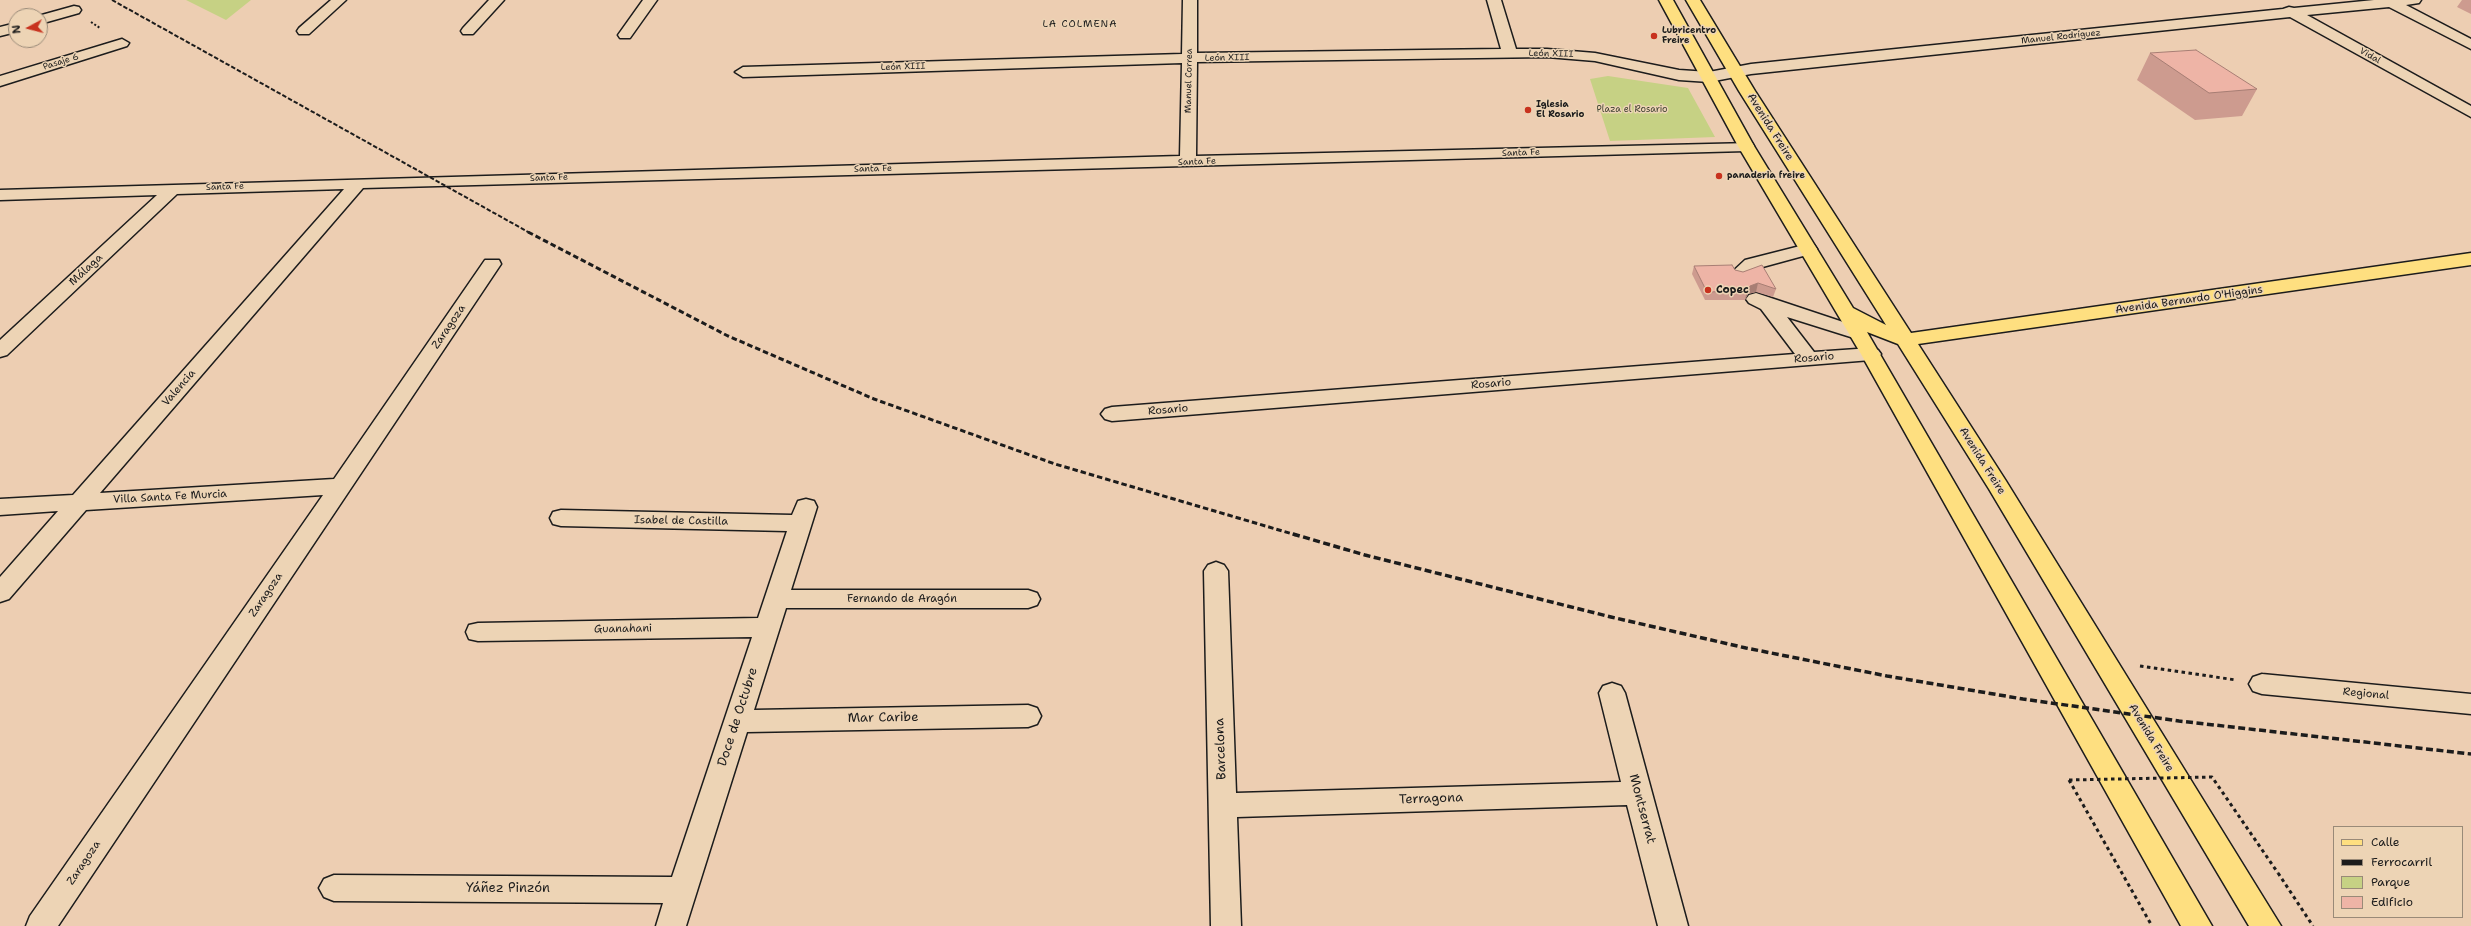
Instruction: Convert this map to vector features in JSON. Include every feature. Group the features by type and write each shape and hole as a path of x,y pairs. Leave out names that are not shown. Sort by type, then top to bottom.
{"main road":[{"path":"1666,0 1746,146 1871,354 2197,926"},
{"name":"Avenida Freire","path":"1692,0 1797,170 1906,340 2104,660 2266,926"},
{"path":"1746,146 1797,170"},
{"name":"Avenida Bernardo O'Higgins","path":"1906,340 2471,259"},
{"path":"1842,308 1873,327 1906,340"}],"street":[{"path":"304,31 339,0"},
{"path":"468,31 496,0"},
{"path":"625,35 650,0"},
{"name":"Manuel Correa","path":"1188,162 1190,0"},
{"path":"1494,0 1510,54"},
{"name":"Vidal","path":"2269,0 2471,112"},
{"name":"Manuel Rodríguez","path":"1709,77 1735,71 2414,0"},
{"path":"2390,2 2471,45"},
{"path":"48,18 74,10"},
{"name":"Pasaje 6","path":"0,81 122,43"},
{"name":"León XIII","path":"743,72 1190,58 1510,54 1580,55 1679,74 1709,77"},
{"name":"Santa Fe","path":"0,195 1746,146"},
{"name":"Valencia","path":"0,593 358,184"},
{"name":"Málaga","path":"0,351 173,189"},
{"path":"1740,273 1752,264 1808,248"},
{"name":"Zaragoza","path":"41,926 492,264"},
{"path":"1809,359 1762,302 1857,333"},
{"name":"Rosario","path":"1112,414 1871,354"},
{"name":"Villa Santa Fe Murcia","path":"0,507 340,486"},
{"name":"Isabel de Castilla","path":"561,518 804,515"},
{"name":"Doce de Octubre","path":"671,926 804,515"},
{"name":"Barcelona","path":"1216,571 1226,926"},
{"name":"Fernando de Aragón","path":"776,599 1028,599"},
{"name":"Guanahani","path":"478,632 767,627"},
{"name":"Regional","path":"2262,684 2471,704"},
{"name":"Montserrat","path":"1612,693 1673,926"},
{"name":"Mar Caribe","path":"737,721 1028,716"},
{"name":"Terragona","path":"1223,805 1638,793"},
{"name":"Yáñez Pinzón","path":"334,888 682,890"}],"path":[{"path":"2104,660 2262,684"},
{"path":"2152,926 2069,780 2212,777 2278,872 2313,926"}],"green space":[{"path":"186,0 251,0 226,20"},
{"name":"Plaza el Rosario","path":"1608,76 1688,88 1715,137 1610,141 1590,79"}],"building":[{"path":"2196,50 2257,89 2209,93 2150,53"},
{"path":"1732,265 1735,270 1743,272 1762,265 1776,289 1758,283 1750,286 1747,291 1707,292 1694,266"}],"railway":[{"path":"112,0 530,233"},
{"path":"528,232 728,336 874,399 1055,464 1296,535"},
{"path":"1293,534 1365,555 1611,617 1746,648 1887,676 2023,699 2179,721 2471,754"}],"place":[{"name":"Lubricentro Freire","path":"1654,36"},
{"name":"Iglesia El Rosario","path":"1528,110"},
{"name":"panaderia freire","path":"1719,176"},
{"name":"Copec","path":"1708,290"}],"district":[{"name":"LA COLMENA","path":"1080,24"}]}
